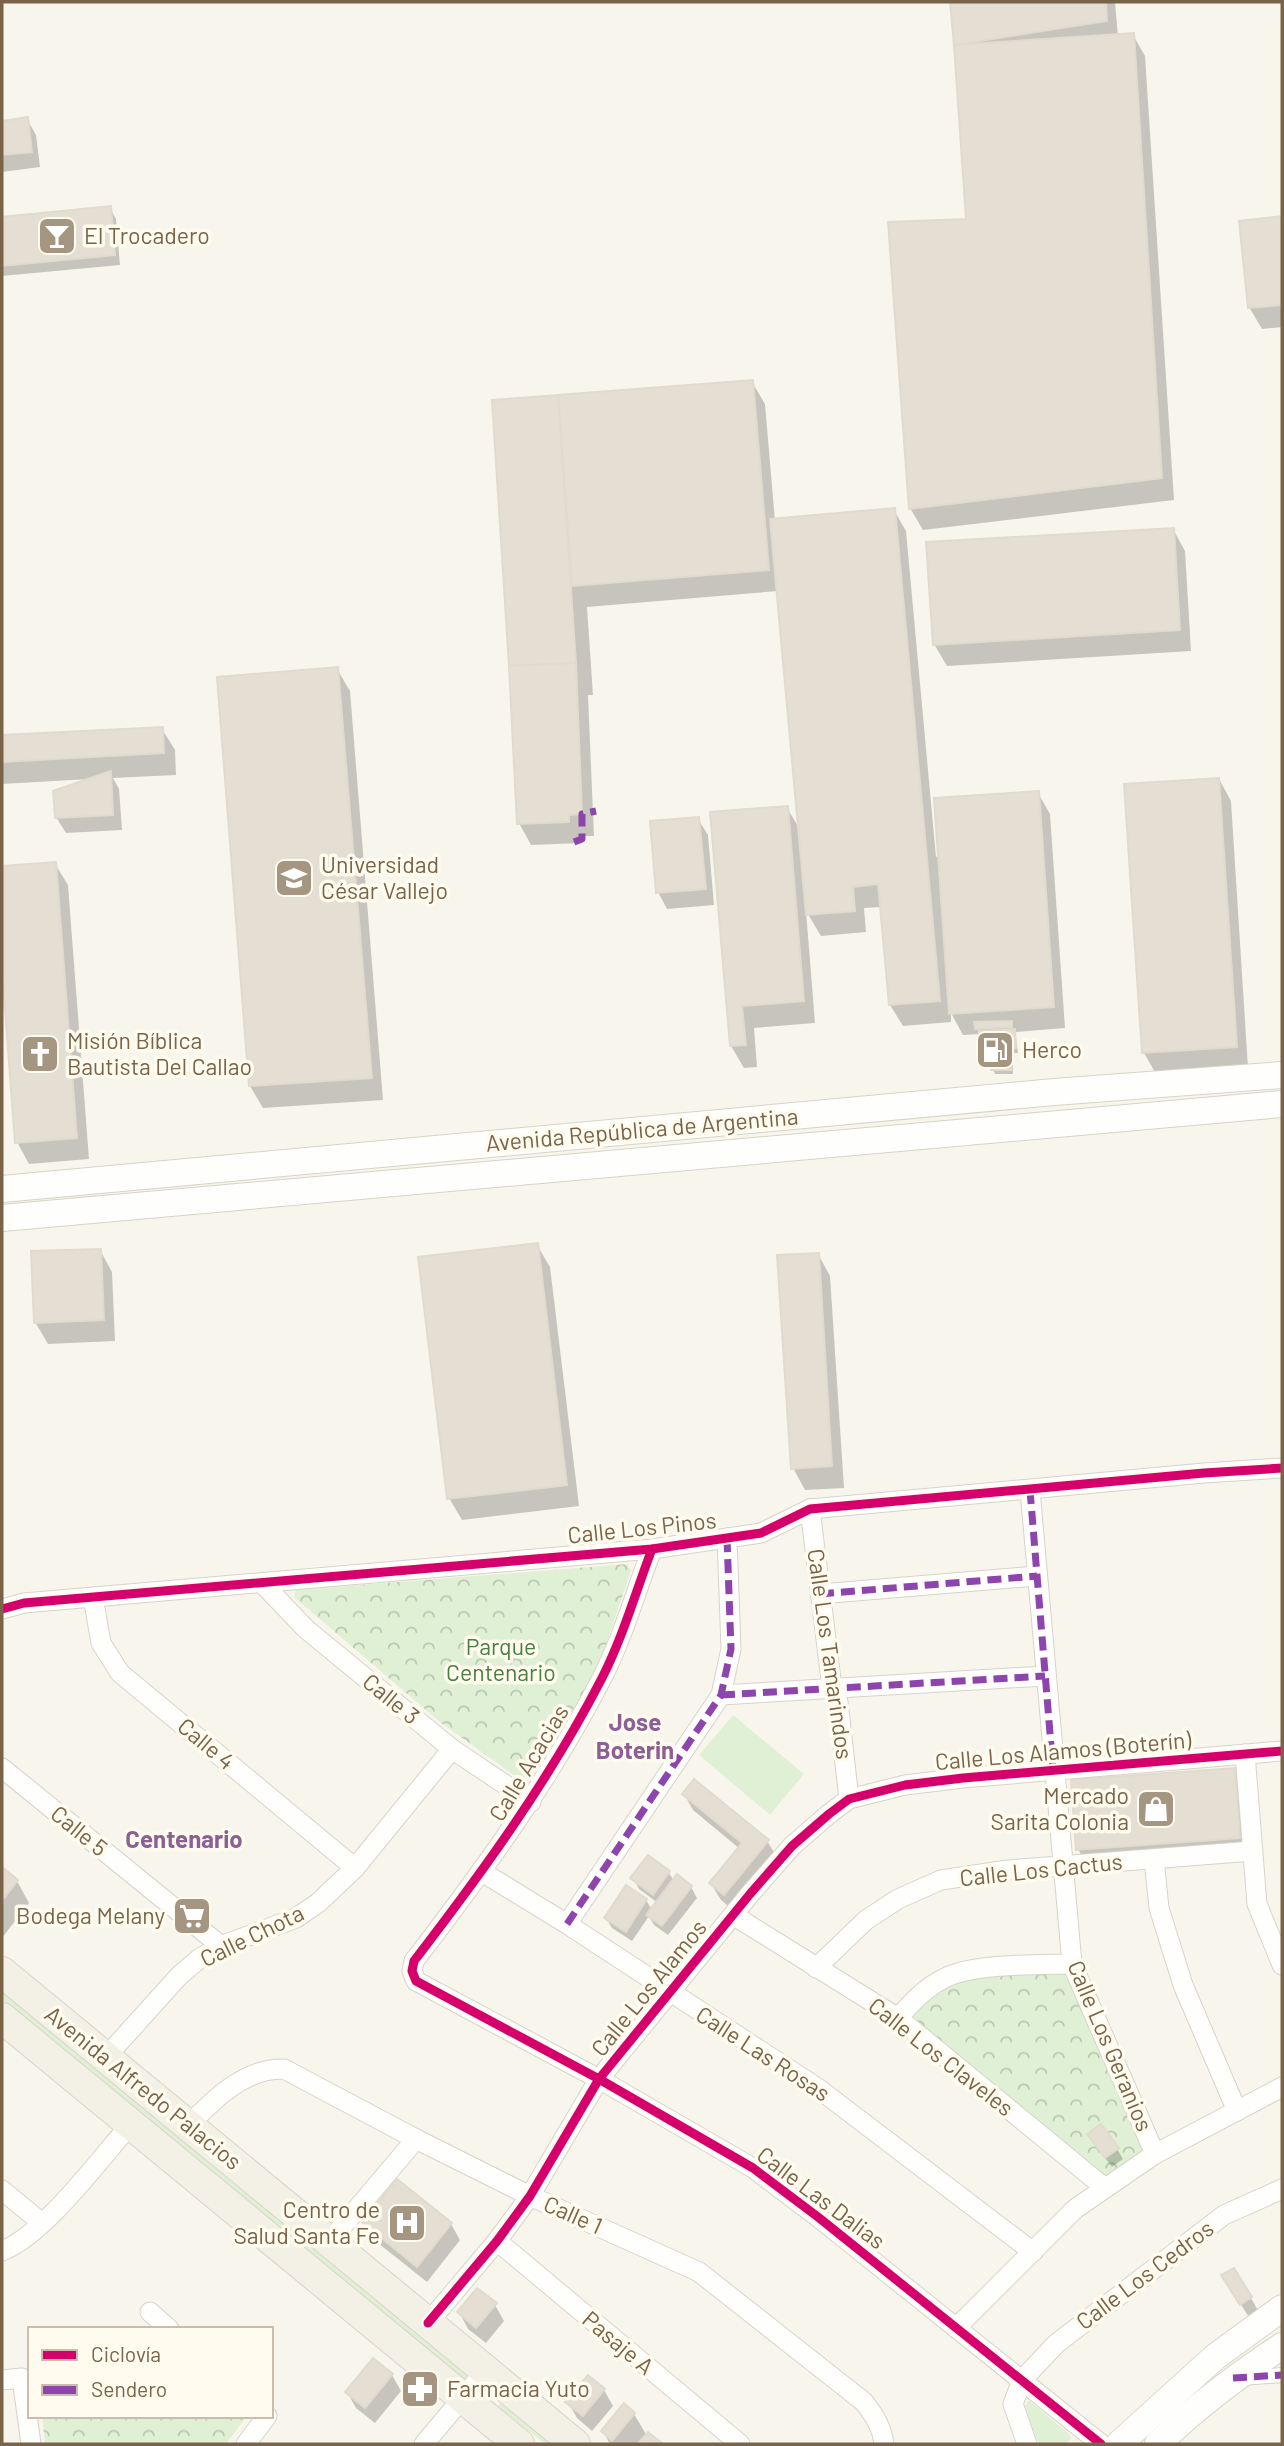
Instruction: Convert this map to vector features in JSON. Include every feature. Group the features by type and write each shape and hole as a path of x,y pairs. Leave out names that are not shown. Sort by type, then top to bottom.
{"main road":[{"name":"Avenida República de Argentina","path":"13,1188 1042,1093 1282,1074"},
{"name":"Avenida República de Argentina","path":"14,1217 1282,1104"},
{"path":"222,1169 224,1198"},
{"path":"13,1188 14,1217"},
{"name":"Avenida Alfredo Palacios","path":"2,1972 575,2444"},
{"name":"Avenida Alfredo Palacios","path":"2,2018 519,2444"},
{"path":"1119,2444 1215,2357 1282,2308"},
{"path":"1158,2444 1189,2413 1233,2378 1282,2346"}],"street":[{"name":"Calle Los Pinos","path":"2,1609 24,1603 652,1549 761,1532 810,1509 1282,1468"},
{"name":"Calle Los Geranios","path":"1030,1490 1072,1964 1155,2154"},
{"name":"Calle Los Tamarindos","path":"810,1509 849,1799"},
{"path":"567,1924 721,1695 731,1649 727,1538"},
{"name":"Calle Acacias","path":"416,1981 412,1971 414,1961 482,1872 531,1801 603,1675 652,1549"},
{"path":"821,1594 1037,1576"},
{"name":"Calle 3","path":"262,1583 306,1629 452,1749 531,1801"},
{"name":"Calle 4","path":"93,1597 101,1643 120,1673 355,1868"},
{"path":"721,1695 1045,1676"},
{"name":"Calle Chota","path":"105,2057 200,1958 296,1918 318,1903 355,1868 452,1749"},
{"name":"Calle Los Alamos (Boterín)","path":"849,1799 905,1785 1282,1751"},
{"path":"1245,1754 1256,1904 1282,1965"},
{"name":"Calle 5","path":"2,1768 221,1947"},
{"name":"Calle Los Alamos","path":"428,2323 497,2241 530,2196 599,2079 792,1846 849,1799"},
{"name":"Calle Los Cactus","path":"816,1968 866,1920 898,1899 941,1880 1008,1870 1253,1851"},
{"path":"1154,1859 1159,1908 1183,1985 1237,2111"},
{"name":"Calle Las Rosas","path":"482,1872 567,1924 819,2089 1033,2252"},
{"name":"Calle Los Claveles","path":"733,1915 898,2018 1105,2188"},
{"path":"898,2018 927,1988 945,1977 995,1968 1072,1964"},
{"name":"Calle Las Dalias","path":"416,1981 599,2079 753,2168 1101,2444"},
{"name":"Calle 1","path":"188,2125 214,2100 244,2079 270,2068 285,2069 530,2196 699,2272 864,2402 883,2433 884,2444"},
{"path":"956,2328 1075,2209 1155,2154 1282,2087"},
{"path":"2,2250 16,2245 42,2223 130,2125"},
{"path":"329,2242 416,2139"},
{"name":"Calle Los Cedros","path":"1022,2380 1056,2344 1224,2215 1282,2189"},
{"path":"2,2190 42,2223"},
{"name":"Pasaje A","path":"497,2241 740,2444"},
{"path":"150,2312 167,2327"},
{"path":"424,2444 486,2370"},
{"path":"1233,2378 1282,2375"},
{"path":"2,2380 22,2378 31,2444"},
{"path":"1022,2380 1013,2404 1027,2444"},
{"path":"246,2444 266,2418"}],"green space":[{"name":"Parque Centenario","path":"628,1564 631,1571 597,1671 526,1784 440,1722 294,1597 296,1590"},
{"path":"733,1715 804,1774 770,1815 699,1755"},
{"path":"1064,1972 1143,2150 1102,2178 911,2018 930,1997 945,1988 977,1977"},
{"path":"2,1979 474,2370 463,2380 2,2000"},
{"path":"506,2395 568,2444 545,2444 498,2406"},
{"path":"1028,2401 1070,2435 1071,2439 1067,2444 1039,2444 1024,2408"},
{"path":"42,2418 246,2418 226,2444 45,2444"}],"building":[{"path":"950,2 1106,2 1107,21 954,45"},
{"path":"1134,33 1162,478 909,509 888,222 966,219 954,45"},
{"path":"28,117 32,152 2,155 2,121"},
{"name":"El Trocadero","path":"111,206 115,255 2,266 2,217"},
{"path":"1282,216 1282,305 1248,308 1239,221"},
{"path":"753,380 769,570 572,586 558,395"},
{"path":"558,395 576,663 509,666 492,400"},
{"path":"895,508 940,1001 889,1005 878,884 853,887 855,911 806,915 770,519"},
{"path":"1174,528 1180,630 933,645 926,542"},
{"path":"576,663 582,814 569,815 569,822 517,824 509,666"},
{"name":"Universidad César Vallejo","path":"338,667 372,1078 249,1086 217,677"},
{"path":"163,727 164,753 2,762 2,735"},
{"path":"111,771 113,815 55,818 53,791"},
{"path":"1219,778 1237,1047 1142,1053 1124,784"},
{"path":"1039,791 1054,1007 949,1014 934,798"},
{"path":"788,806 804,1001 742,1006 746,1045 730,1046 710,812"},
{"path":"699,817 706,889 656,893 650,821"},
{"name":"Misión Bíblica Bautista Del Callao","path":"56,862 77,1138 15,1143 2,969 2,866"},
{"path":"1012,1021 1012,1027 975,1029 974,1022"},
{"name":"Herco","path":"1015,1029 1016,1048 1010,1049 1011,1070 991,1070 990,1051 980,1050 979,1031"},
{"path":"538,1243 567,1485 447,1499 418,1257"},
{"path":"101,1249 104,1320 34,1323 31,1251"},
{"path":"819,1253 832,1466 791,1469 777,1255"},
{"name":"Mercado Sarita Colonia","path":"1235,1768 1240,1838 1076,1850 1071,1780"},
{"path":"694,1779 769,1840 724,1895 709,1883 742,1843 682,1794"},
{"path":"648,1855 670,1871 653,1895 630,1878"},
{"path":"2,1867 18,1880 2,1901"},
{"path":"677,1874 692,1886 662,1926 646,1915"},
{"path":"626,1885 647,1899 626,1932 604,1918"},
{"path":"1101,2124 1119,2148 1105,2158 1087,2134"},
{"name":"Centro de Salud Santa Fe","path":"397,2179 452,2223 417,2267 362,2222"},
{"path":"1234,2268 1252,2297 1240,2305 1221,2275"},
{"path":"477,2288 497,2303 476,2328 457,2312"},
{"path":"373,2358 393,2374 365,2408 345,2392"},
{"path":"588,2375 605,2389 583,2416 565,2402"},
{"path":"624,2403 635,2413 612,2441 601,2431"},
{"path":"648,2432 662,2443 637,2444"}],"marked path":[{"path":"574,842 582,839 582,814 596,811"},
{"path":"1030,1490 1053,1770"},
{"path":"567,1924 721,1695 731,1649 727,1538"},
{"path":"820,1594 1037,1576"},
{"path":"721,1695 1045,1676"},
{"path":"1233,2378 1282,2375"}],"cycle path":[{"path":"2,1609 24,1603 652,1549 761,1533 810,1509 1282,1468"},
{"path":"652,1549 616,1646 582,1715 515,1823 414,1961 412,1971 416,1981 599,2079 753,2168 1101,2444"},
{"path":"428,2323 497,2241 530,2196 599,2079 792,1846 849,1799 905,1785 963,1778 1282,1751"}],"place":[{"name":"El Trocadero","path":"57,236"},
{"name":"Universidad César Vallejo","path":"294,878"},
{"name":"Herco","path":"995,1050"},
{"name":"Misión Bíblica Bautista Del Callao","path":"40,1054"},
{"name":"Mercado Sarita Colonia","path":"1156,1809"},
{"name":"Bodega Melany","path":"192,1916"},
{"name":"Centro de Salud Santa Fe","path":"407,2223"},
{"name":"Farmacia Yuto","path":"420,2389"}],"district":[{"name":"Jose Boterin","path":"635,1737"},
{"name":"Centenario","path":"184,1840"}]}
